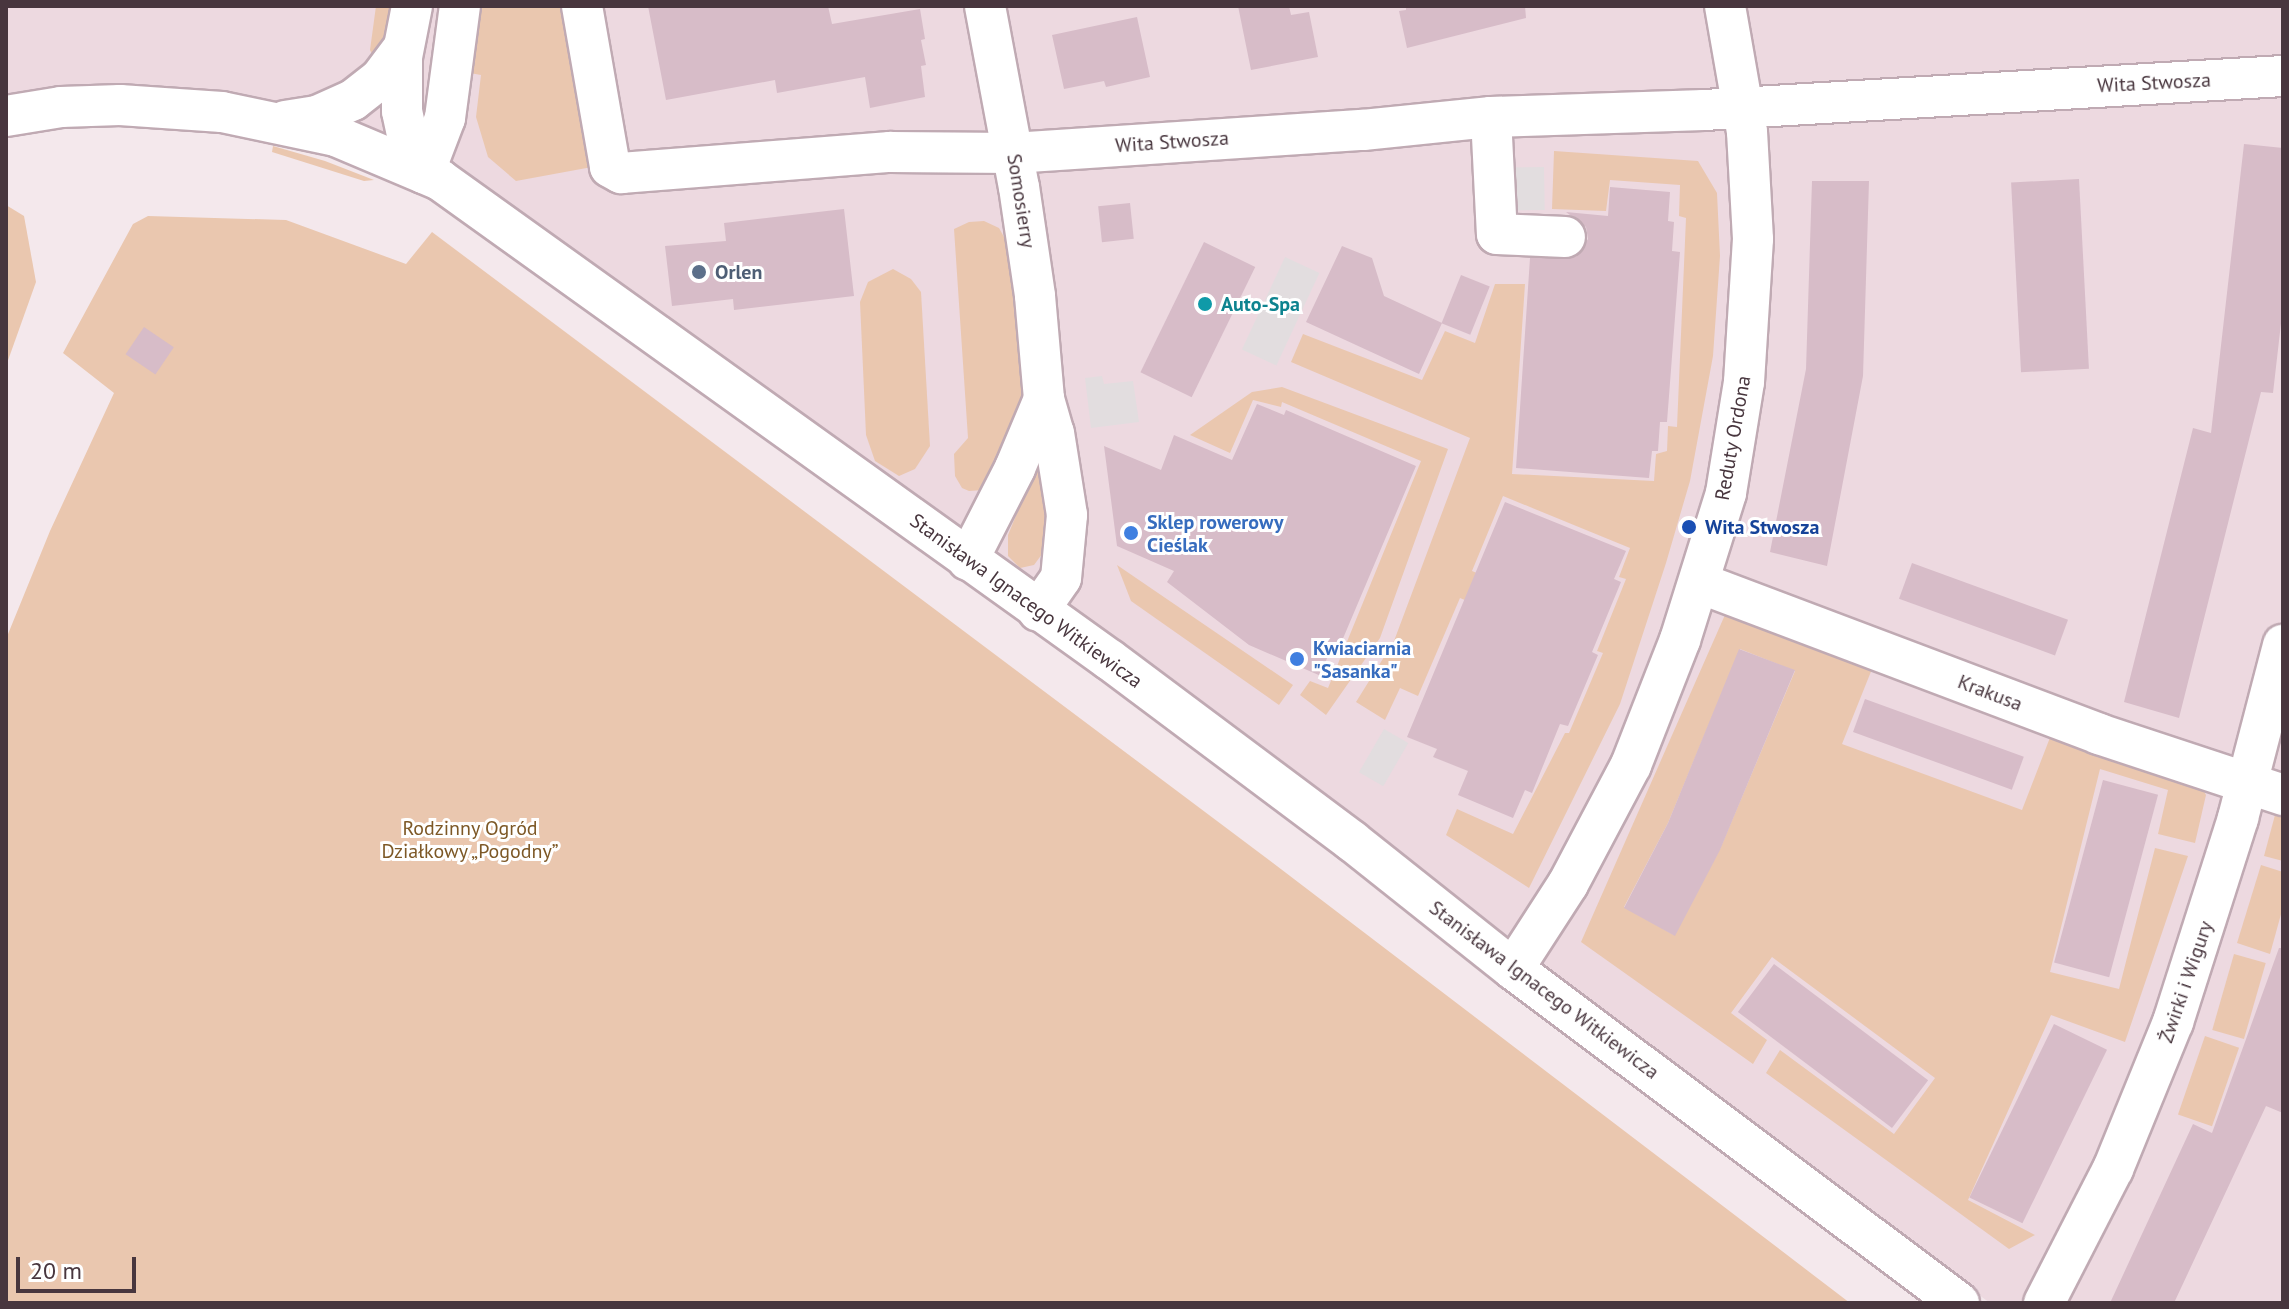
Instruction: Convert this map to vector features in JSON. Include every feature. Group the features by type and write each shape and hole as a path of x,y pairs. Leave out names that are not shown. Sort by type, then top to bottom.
{"street":[{"path":"412,6 403,49 405,132 414,161 424,173 445,118 460,6"},
{"name":"Wita Stwosza","path":"582,6 610,167 621,173 890,152 1013,153 1363,130 1491,117 1743,107 2283,76"},
{"name":"Somosierry","path":"985,6 1013,153 1035,296 1044,399 1054,433 1068,534 1061,578 1038,611"},
{"name":"Reduty Ordona","path":"1513,969 1568,884 1617,794 1661,694 1700,583 1733,459 1749,338 1753,216 1743,107 1725,6"},
{"path":"266,120 303,120 340,107 380,79 403,49"},
{"name":"Stanisława Ignacego Witkiewicza","path":"6,116 61,107 120,105 186,108 266,120 336,136 424,173 471,200 1038,611 1090,645 1341,833 1513,969 1959,1303"},
{"path":"1491,117 1498,244 1565,237"},
{"name":"Somosierry","path":"968,560 1015,468 1044,399"},
{"name":"Krakusa","path":"1700,583 2086,729 2265,789"},
{"name":"Żwirki i Wigury","path":"2044,1303 2113,1169 2166,1042 2207,921 2265,789 2283,645"}],"shaded area":[{"path":"6,6 2283,6 2283,1303 1990,1303 1754,1128 372,141 6,111"},
{"path":"1544,167 1545,210 1496,211 1495,168"},
{"path":"1285,257 1319,273 1276,366 1242,349"},
{"path":"1102,376 1104,384 1133,381 1139,422 1091,428 1085,378"},
{"path":"1384,729 1408,743 1383,786 1359,772"}],"green space":[{"path":"376,6 391,6 386,38 374,58 370,50"},
{"path":"473,6 561,6 592,167 516,181 488,157 476,117 481,75 464,72"},
{"path":"273,146 374,180 364,181 272,152"},
{"path":"1554,151 1698,161 1717,193 1720,256 1713,356 1690,481 1666,563 1620,704 1529,888 1446,835 1457,809 1513,834 1565,733 1569,733 1603,653 1597,651 1626,579 1619,577 1630,548 1503,496 1472,571 1503,584 1491,611 1460,598 1418,696 1400,688 1385,720 1356,702 1394,641 1470,438 1291,362 1303,334 1422,380 1445,331 1475,343 1495,284 1525,284 1512,474 1654,481 1656,454 1667,451 1668,426 1677,427 1686,218 1679,216 1680,185 1610,180 1606,211 1552,209"},
{"path":"6,205 24,216 36,282 6,366"},
{"name":"Rodzinny Ogród Działkowy „Pogodny”","path":"148,216 286,220 406,264 432,232 1273,863 1850,1303 6,1303 6,639 50,531 114,393 63,353 133,224"},
{"path":"984,221 999,228 1009,246 1023,386 1021,409 983,490 969,491 962,488 955,476 954,454 968,438 954,229 969,222"},
{"path":"893,269 911,279 921,292 930,446 915,469 899,476 875,461 866,435 860,302 868,282"},
{"path":"1282,387 1448,449 1380,638 1326,715 1300,695 1310,681 1328,688 1421,461 1282,402 1281,407 1253,400 1230,453 1190,435 1252,392"},
{"path":"1038,462 1046,463 1048,546 1034,565 1020,568 1008,556 1008,535"},
{"path":"1117,565 1293,685 1279,705 1131,601"},
{"path":"1728,608 1874,664 1842,744 2022,810 2051,735 2200,784 2206,795 2195,843 2158,834 2168,790 2100,769 2050,972 2119,989 2155,848 2188,856 2125,1042 2051,1015 1968,1200 2035,1235 2009,1249 1766,1073 1780,1050 1894,1134 1935,1078 1772,957 1731,1013 1767,1040 1753,1064 1581,942","holes":["1740,649 1795,671 1720,849 1674,935 1624,907 1668,823"]},
{"path":"2275,815 2283,817 2283,861 2264,856"},
{"path":"2261,865 2283,872 2283,907 2270,954 2237,943"},
{"path":"2234,954 2266,963 2244,1039 2212,1030"},
{"path":"2205,1036 2239,1048 2212,1126 2178,1114"}],"building":[{"path":"648,6 828,6 832,24 920,9 925,39 921,40 926,65 921,66 925,97 870,108 865,77 777,93 775,80 666,100"},
{"path":"1238,6 1289,6 1291,15 1309,12 1318,57 1251,70"},
{"path":"1406,6 1525,6 1526,18 1407,48 1399,11 1406,10"},
{"path":"1137,17 1150,77 1106,87 1104,81 1064,89 1052,35"},
{"path":"2244,144 2283,148 2283,306 2273,393 2261,392 2179,718 2124,702 2193,428 2211,433"},
{"path":"2079,179 2089,369 2021,372 2011,183"},
{"path":"1812,181 1869,181 1863,376 1827,566 1770,552 1806,369"},
{"path":"1610,187 1670,192 1668,221 1674,222 1672,251 1680,252 1667,422 1660,422 1658,451 1652,451 1649,478 1516,468 1530,258 1576,257 1588,239 1586,227 1566,212 1608,216"},
{"path":"1130,203 1134,239 1102,242 1098,206"},
{"path":"844,209 854,296 734,310 733,299 672,306 665,246 726,241 724,223"},
{"name":"Auto-Spa","path":"1204,242 1255,267 1192,397 1140,372"},
{"path":"1342,246 1372,258 1384,296 1442,323 1419,374 1306,322"},
{"path":"1461,275 1490,287 1470,335 1442,323"},
{"path":"144,327 174,347 155,374 126,354"},
{"path":"1257,404 1284,415 1286,410 1416,466 1336,655 1329,652 1321,676 1249,645 1167,582 1174,571 1117,546 1104,446 1161,470 1174,435 1232,460"},
{"path":"1505,502 1626,551 1614,579 1621,582 1592,652 1598,655 1568,726 1560,724 1532,793 1525,790 1513,818 1458,795 1468,771 1433,757 1437,749 1407,737"},
{"path":"1912,563 2068,620 2055,655 1899,599"},
{"path":"1739,649 1795,670 1720,850 1675,936 1624,908 1668,823"},
{"path":"1865,699 2024,757 2012,790 1853,732"},
{"path":"2103,780 2158,795 2109,977 2054,963"},
{"path":"2279,948 2283,948 2283,1113 2266,1106 2174,1303 2110,1303 2193,1124 2212,1133"},
{"path":"1774,964 1928,1080 1892,1128 1738,1012"},
{"path":"2054,1024 2107,1050 2022,1223 1969,1197"}],"place":[{"name":"Orlen","path":"699,272"},
{"name":"Auto-Spa","path":"1205,304"},
{"name":"Wita Stwosza","path":"1689,527"},
{"name":"Sklep rowerowy Cieślak","path":"1131,533"},
{"name":"Kwiaciarnia \"Sasanka\"","path":"1297,659"}]}
